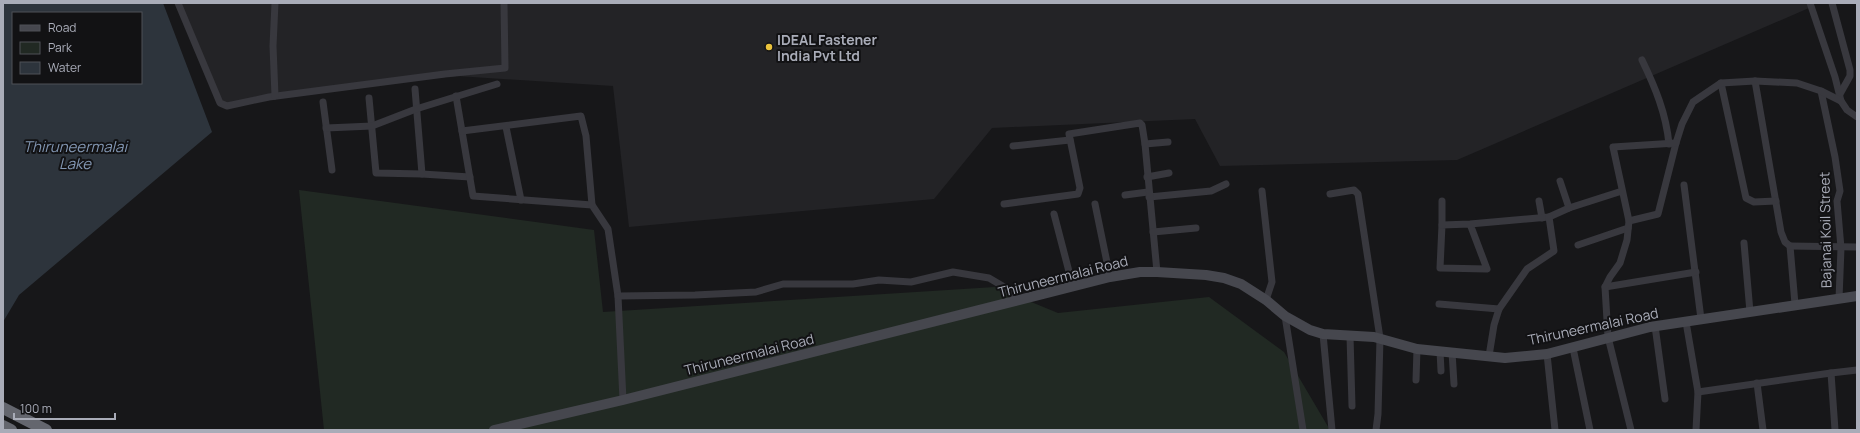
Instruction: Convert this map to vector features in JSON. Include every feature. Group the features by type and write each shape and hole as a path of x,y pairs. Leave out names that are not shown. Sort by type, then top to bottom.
{"highway":[{"path":"3,408 46,430"},
{"path":"3,426 11,430"}],"street":[{"path":"178,3 220,103 227,106 275,96 445,74 505,68 504,3"},
{"path":"275,3 273,46 275,96"},
{"path":"1810,3 1841,101 1847,110 1857,117"},
{"path":"1832,3 1850,70 1850,76 1840,94"},
{"path":"1642,60 1663,106 1672,144"},
{"path":"1578,245 1628,224 1658,214 1672,144 1693,102 1721,83 1755,81 1797,83 1821,90 1841,101"},
{"path":"1755,81 1782,237 1785,242 1790,246 1841,248 1857,247"},
{"path":"1721,83 1746,198 1754,202 1776,201"},
{"path":"326,128 372,126 416,109 497,84"},
{"path":"414,89 422,174"},
{"name":"Bajanai Koil Street","path":"1821,90 1840,191 1837,203 1841,248 1839,299"},
{"path":"456,96 473,196 592,205"},
{"path":"369,98 376,173 470,177"},
{"path":"323,102 332,170"},
{"path":"462,131 581,116 586,136 592,205 608,229 618,296 623,400"},
{"path":"1004,204 1078,194 1080,188 1069,136 1071,133 1138,122 1142,125 1157,272"},
{"path":"506,126 521,200"},
{"path":"1013,146 1070,140"},
{"path":"1144,144 1168,142"},
{"path":"1631,430 1608,337 1604,287 1620,263 1627,240 1628,224 1613,147 1672,144"},
{"path":"1147,177 1169,173"},
{"path":"1560,181 1569,208"},
{"path":"1125,195 1211,191 1226,184"},
{"path":"1684,185 1701,319"},
{"path":"1330,194 1354,190 1358,194 1380,338 1378,414 1376,430"},
{"path":"1262,191 1272,282 1266,300"},
{"path":"1442,225 1546,217 1622,191"},
{"path":"1442,201 1440,268 1487,269 1470,224"},
{"path":"1488,356 1494,325 1499,309 1527,269 1554,251 1546,217 1539,201"},
{"path":"1095,204 1110,278"},
{"path":"1054,214 1073,287"},
{"path":"1153,232 1196,228"},
{"path":"1744,243 1750,312"},
{"path":"1790,246 1795,304"},
{"path":"618,296 695,295 756,292 783,284 853,284 879,280 910,282 953,272 989,278 1006,288 1016,302"},
{"name":"Thiruneermalai Road","path":"494,430 623,400 1073,287 1140,272 1206,275 1224,278 1241,284 1266,300 1285,316 1310,330 1323,334 1380,338 1417,349 1506,358 1547,354 1573,348 1608,337 1656,326 1795,304 1857,296"},
{"path":"1604,287 1696,272"},
{"path":"1439,304 1499,309"},
{"path":"1285,316 1303,430"},
{"path":"1686,322 1698,392 1696,430"},
{"path":"1656,326 1665,399"},
{"path":"1323,334 1332,430"},
{"path":"1350,336 1352,406"},
{"path":"1573,348 1590,430"},
{"path":"1416,380 1417,349"},
{"path":"1440,351 1441,371"},
{"path":"1452,352 1454,384"},
{"path":"1547,354 1555,430"},
{"path":"1698,392 1831,372 1857,370"},
{"path":"1831,372 1835,430"},
{"path":"1757,383 1763,430"}],"shaded area":[{"path":"180,3 1808,3 1809,8 1457,160 1220,166 1195,119 992,128 934,199 629,227 613,86 457,76 363,85 223,107"}],"green space":[{"path":"299,190 594,230 603,312 995,287 1058,313 1209,297 1284,352 1330,430 324,430"}],"water":[{"name":"Thiruneermalai Lake","path":"3,3 163,3 212,132 19,295 3,322"}],"place":[{"name":"IDEAL Fastener India Pvt Ltd","path":"769,47"}]}
